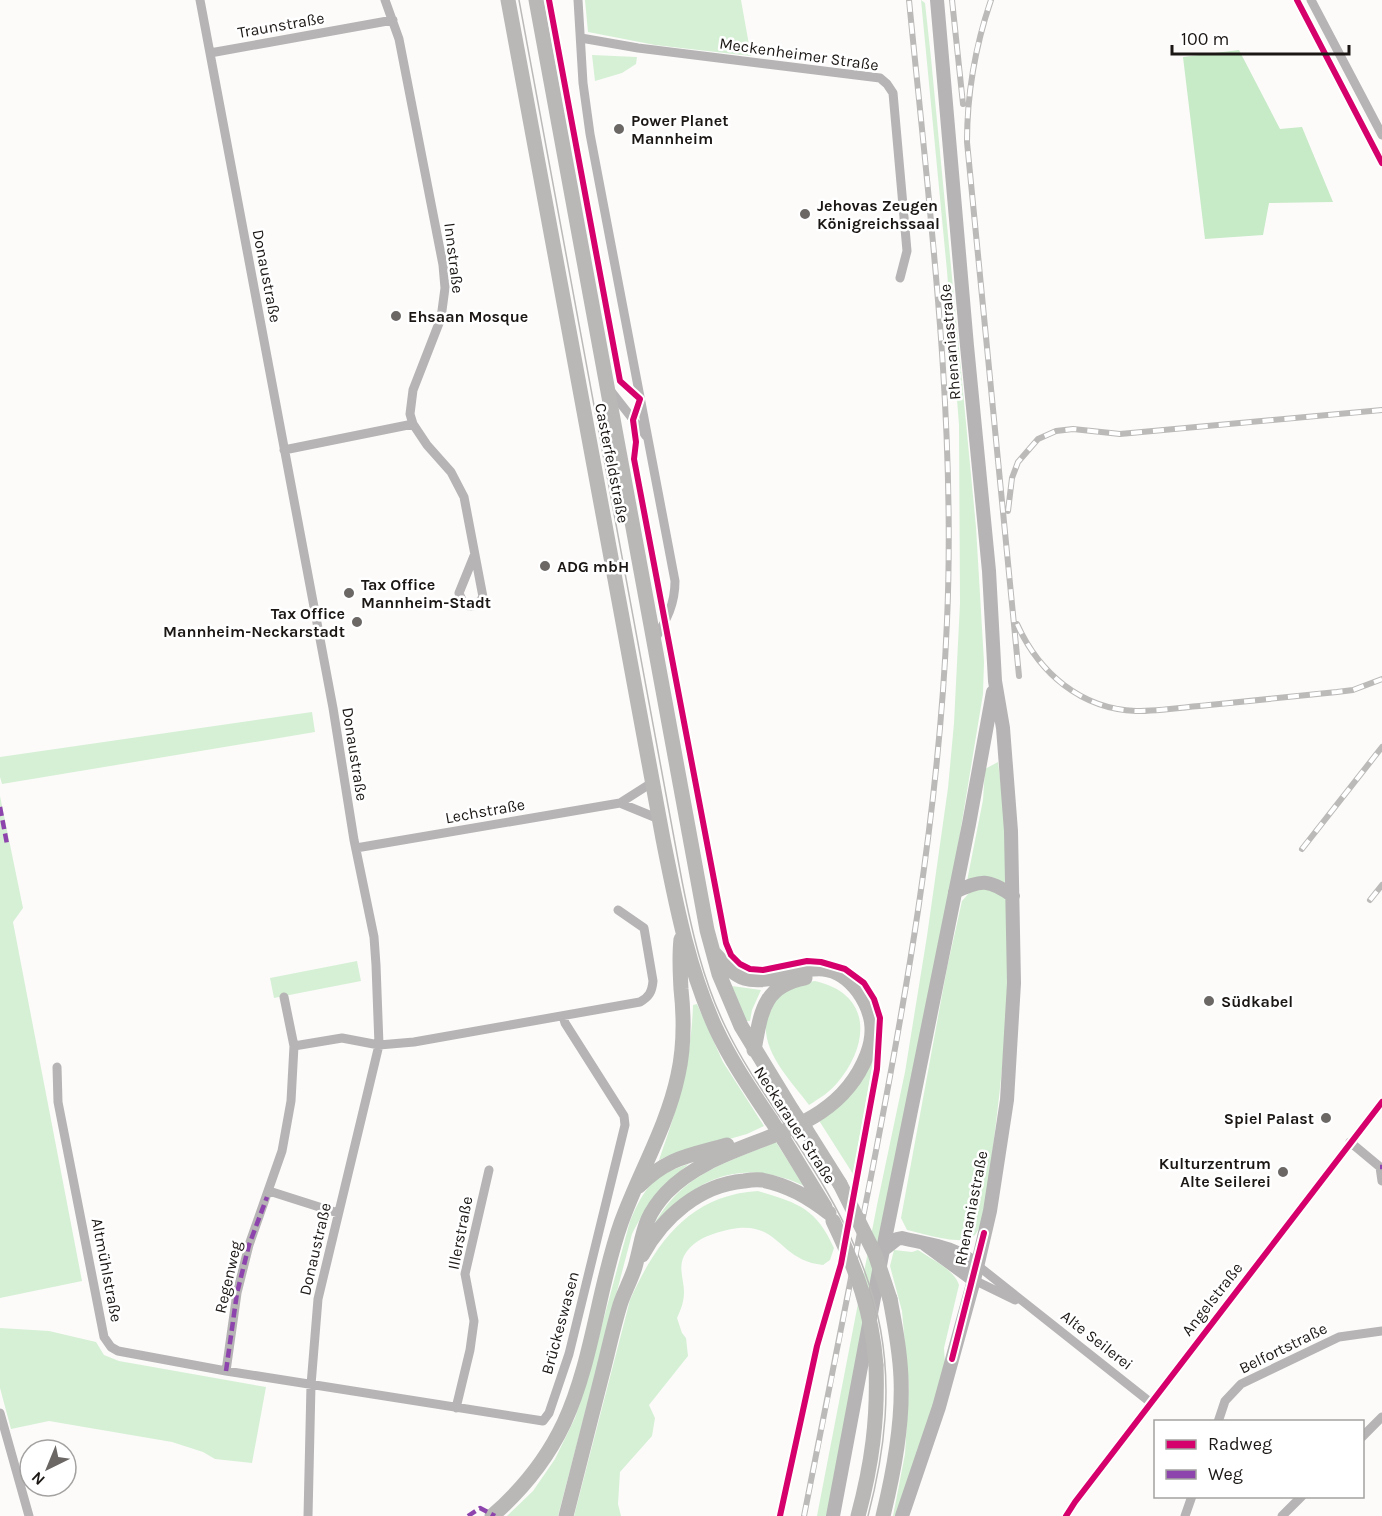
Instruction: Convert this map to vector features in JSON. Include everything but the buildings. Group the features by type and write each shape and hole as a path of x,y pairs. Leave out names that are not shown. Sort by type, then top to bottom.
{"main road":[{"name":"Casterfeldstraße","path":"536,0 655,639 701,900 713,952"},
{"name":"Casterfeldstraße","path":"512,3 659,819 682,933"},
{"name":"Neckarauer Straße","path":"682,933 692,967 717,1030 733,1062 805,1171 831,1217 858,1276 867,1304 876,1365 877,1399 868,1477 858,1516"},
{"path":"492,1516 534,1472 565,1421 581,1374 612,1252 670,1104 678,1073 682,1022 682,990 678,960 682,933"},
{"name":"Neckarauer Straße","path":"713,952 730,1004 754,1050 840,1184 875,1254 890,1299 898,1342 901,1399 897,1444 883,1516"},
{"path":"635,1268 646,1222 668,1191 690,1173 714,1159 786,1132 816,1115 852,1082 871,1045 873,1026 868,1007 857,990 845,979 827,969 803,969 760,980 743,978 733,972 713,952"},
{"path":"635,1191 652,1173 668,1162 750,1138 782,1126 814,1109 830,1097 853,1067 862,1048 865,1032 863,1015 855,1001 832,980 812,977 791,981 774,992 763,1006 754,1050"},
{"path":"566,1516 620,1305 635,1268 650,1241 675,1212 704,1192 732,1182 760,1179 788,1187 809,1198 831,1217"}],"street":[{"name":"Donaustraße","path":"200,0 374,937 379,1045 318,1299 311,1385 308,1516"},
{"name":"Innstraße","path":"385,0 393,20 405,70 443,265 445,288 441,318 413,390 410,405 413,424"},
{"name":"Casterfeldstraße","path":"578,0 583,83 590,134 675,581 672,609 655,639"},
{"name":"Rhenaniastraße","path":"902,1516 939,1407 974,1280 990,1211 1007,1100 1014,983 1011,831 1003,729 995,681 989,571 937,0"},
{"path":"1311,0 1382,135"},
{"name":"Traunstraße","path":"210,53 393,20"},
{"name":"Meckenheimer Straße","path":"580,38 638,48 880,78 893,93 907,251 900,278"},
{"name":"Casterfeldstraße","path":"607,386 648,438"},
{"path":"284,450 413,424 459,485 469,518 483,597 476,606 472,607 464,604 459,593 474,556"},
{"name":"Rhenaniastraße","path":"833,1516 995,681"},
{"path":"986,728 1003,729"},
{"name":"Lechstraße","path":"356,848 620,803 653,782"},
{"path":"620,803 659,819"},
{"path":"955,892 972,884 984,882 998,886 1013,896"},
{"path":"294,1046 342,1038 379,1045 414,1042 640,1002 648,998 653,981 644,928 618,910"},
{"name":"Regenweg","path":"226,1371 237,1293 249,1245 282,1151 291,1101 294,1046 284,997"},
{"name":"Brückeswasen","path":"311,1385 543,1421 549,1413 569,1354 626,1125 624,1116 565,1023 563,1016"},
{"name":"Altmühlstraße","path":"57,1067 58,1102 104,1337 111,1347 118,1351 311,1385"},
{"name":"Angelstraße","path":"1066,1516 1150,1402 1382,1102"},
{"path":"1350,1142 1381,1167 1382,1181"},
{"name":"Illerstraße","path":"456,1408 470,1350 474,1321 465,1274 489,1170"},
{"path":"269,1191 338,1213"},
{"path":"884,1250 897,1239 902,1238 891,1217"},
{"name":"Alte Seilerei","path":"902,1238 940,1245 958,1252 1150,1402"},
{"name":"Alte Seilerei","path":"924,1243 974,1280 1023,1304"},
{"name":"Belfortstraße","path":"1219,1420 1225,1401 1241,1384 1339,1337 1382,1331"},
{"path":"0,1413 29,1516"},
{"path":"1364,1435 1382,1417"},
{"path":"1185,1516 1192,1498"},
{"path":"1283,1516 1301,1498"}],"green space":[{"path":"585,0 741,0 751,56 655,45 588,32"},
{"path":"921,0 925,3 931,58 976,527 984,662 983,694 956,858 827,1516 817,1516 905,1072 948,788 954,723 960,603 959,425"},
{"path":"1239,50 1280,129 1302,127 1333,202 1269,203 1263,235 1205,239 1183,57"},
{"path":"592,55 637,57 636,64 622,73 595,81"},
{"path":"312,712 315,732 2,784 0,777 0,757"},
{"path":"998,762 1006,825 1008,884 991,877 967,881 983,800 985,769"},
{"path":"0,796 23,908 13,922 82,1281 0,1298"},
{"path":"983,888 1004,895 1007,904 1008,969 1002,1066 984,1213 973,1237 951,1240 907,1230 901,1218 947,968 962,901 969,893"},
{"path":"357,961 361,981 274,998 270,978"},
{"path":"815,981 834,987 856,1008 860,1022 860,1036 849,1067 838,1082 809,1105 774,1057 766,1034 766,1023 780,996 797,986"},
{"path":"732,986 761,990 750,1021 746,1021"},
{"path":"697,1004 723,1062 764,1126 747,1134 659,1160 682,1084 690,1046 693,1005"},
{"path":"874,1055 853,1174 818,1119"},
{"path":"776,1142 804,1186 788,1179 756,1173 725,1176 695,1189 677,1203 651,1230 662,1211 689,1184 720,1165"},
{"path":"689,1164 656,1195 632,1234 558,1516 507,1516 533,1491 555,1459 575,1418 630,1221 640,1199 658,1178"},
{"path":"758,1191 795,1204 813,1216 834,1248 830,1260 823,1265 807,1261 794,1255 775,1239 753,1228 737,1228 716,1233 690,1248 682,1260 684,1296 677,1318 686,1338 688,1356 649,1405 655,1418 652,1436 620,1472 618,1504 621,1516 574,1516 630,1300 651,1259 678,1225 694,1212 734,1194"},
{"path":"894,1250 912,1252 918,1250 953,1274 959,1285 944,1348 945,1363 901,1516 893,1516 905,1454 909,1387 902,1311 890,1266"},
{"path":"0,1328 49,1331 96,1342 104,1355 119,1361 266,1387 252,1463 215,1459 203,1452 172,1442 49,1421 11,1429 0,1388"}],"tram line":[{"path":"519,0 682,881 699,956 718,1010 735,1045 834,1204 855,1246 870,1288 881,1330 886,1373 885,1417 879,1465 868,1516"}],"railway":[{"path":"804,1516 882,1121 907,979 928,837 943,693 949,543 948,466 939,310 909,0"},
{"path":"952,0 963,104"},
{"path":"991,0 980,35 973,70 967,142 1019,676"},
{"path":"1008,511 1012,478 1018,462 1038,439 1056,431 1073,429 1120,434 1382,410"},
{"path":"1017,624 1026,642 1050,673 1080,696 1116,709 1154,710 1337,692 1353,690 1382,679"},
{"path":"1302,849 1382,747"},
{"path":"1370,900 1382,885"}],"marked path":[{"path":"0,807 7,844"},
{"path":"226,1371 237,1293 249,1245 267,1197"},
{"path":"468,1516 480,1508 495,1516"}],"cycle path":[{"path":"549,0 620,381 640,399 633,420 636,442 634,459 726,943 731,955 740,964 750,969 763,970 807,961 821,962 845,969 864,983 874,999 880,1018 877,1069 841,1264 817,1346 780,1516"},
{"path":"1297,0 1382,163"},
{"path":"1066,1516 1382,1102"},
{"path":"952,1359 984,1233"}],"place":[{"name":"Power Planet Mannheim","path":"619,129"},
{"name":"Jehovas Zeugen Königreichssaal","path":"805,214"},
{"name":"Ehsaan Mosque","path":"396,316"},
{"name":"ADG mbH","path":"545,566"},
{"name":"Tax Office Mannheim-Stadt","path":"349,593"},
{"name":"Tax Office Mannheim-Neckarstadt","path":"357,622"},
{"name":"Südkabel","path":"1209,1001"},
{"name":"Spiel Palast","path":"1326,1118"},
{"name":"Kulturzentrum Alte Seilerei","path":"1283,1172"}]}
